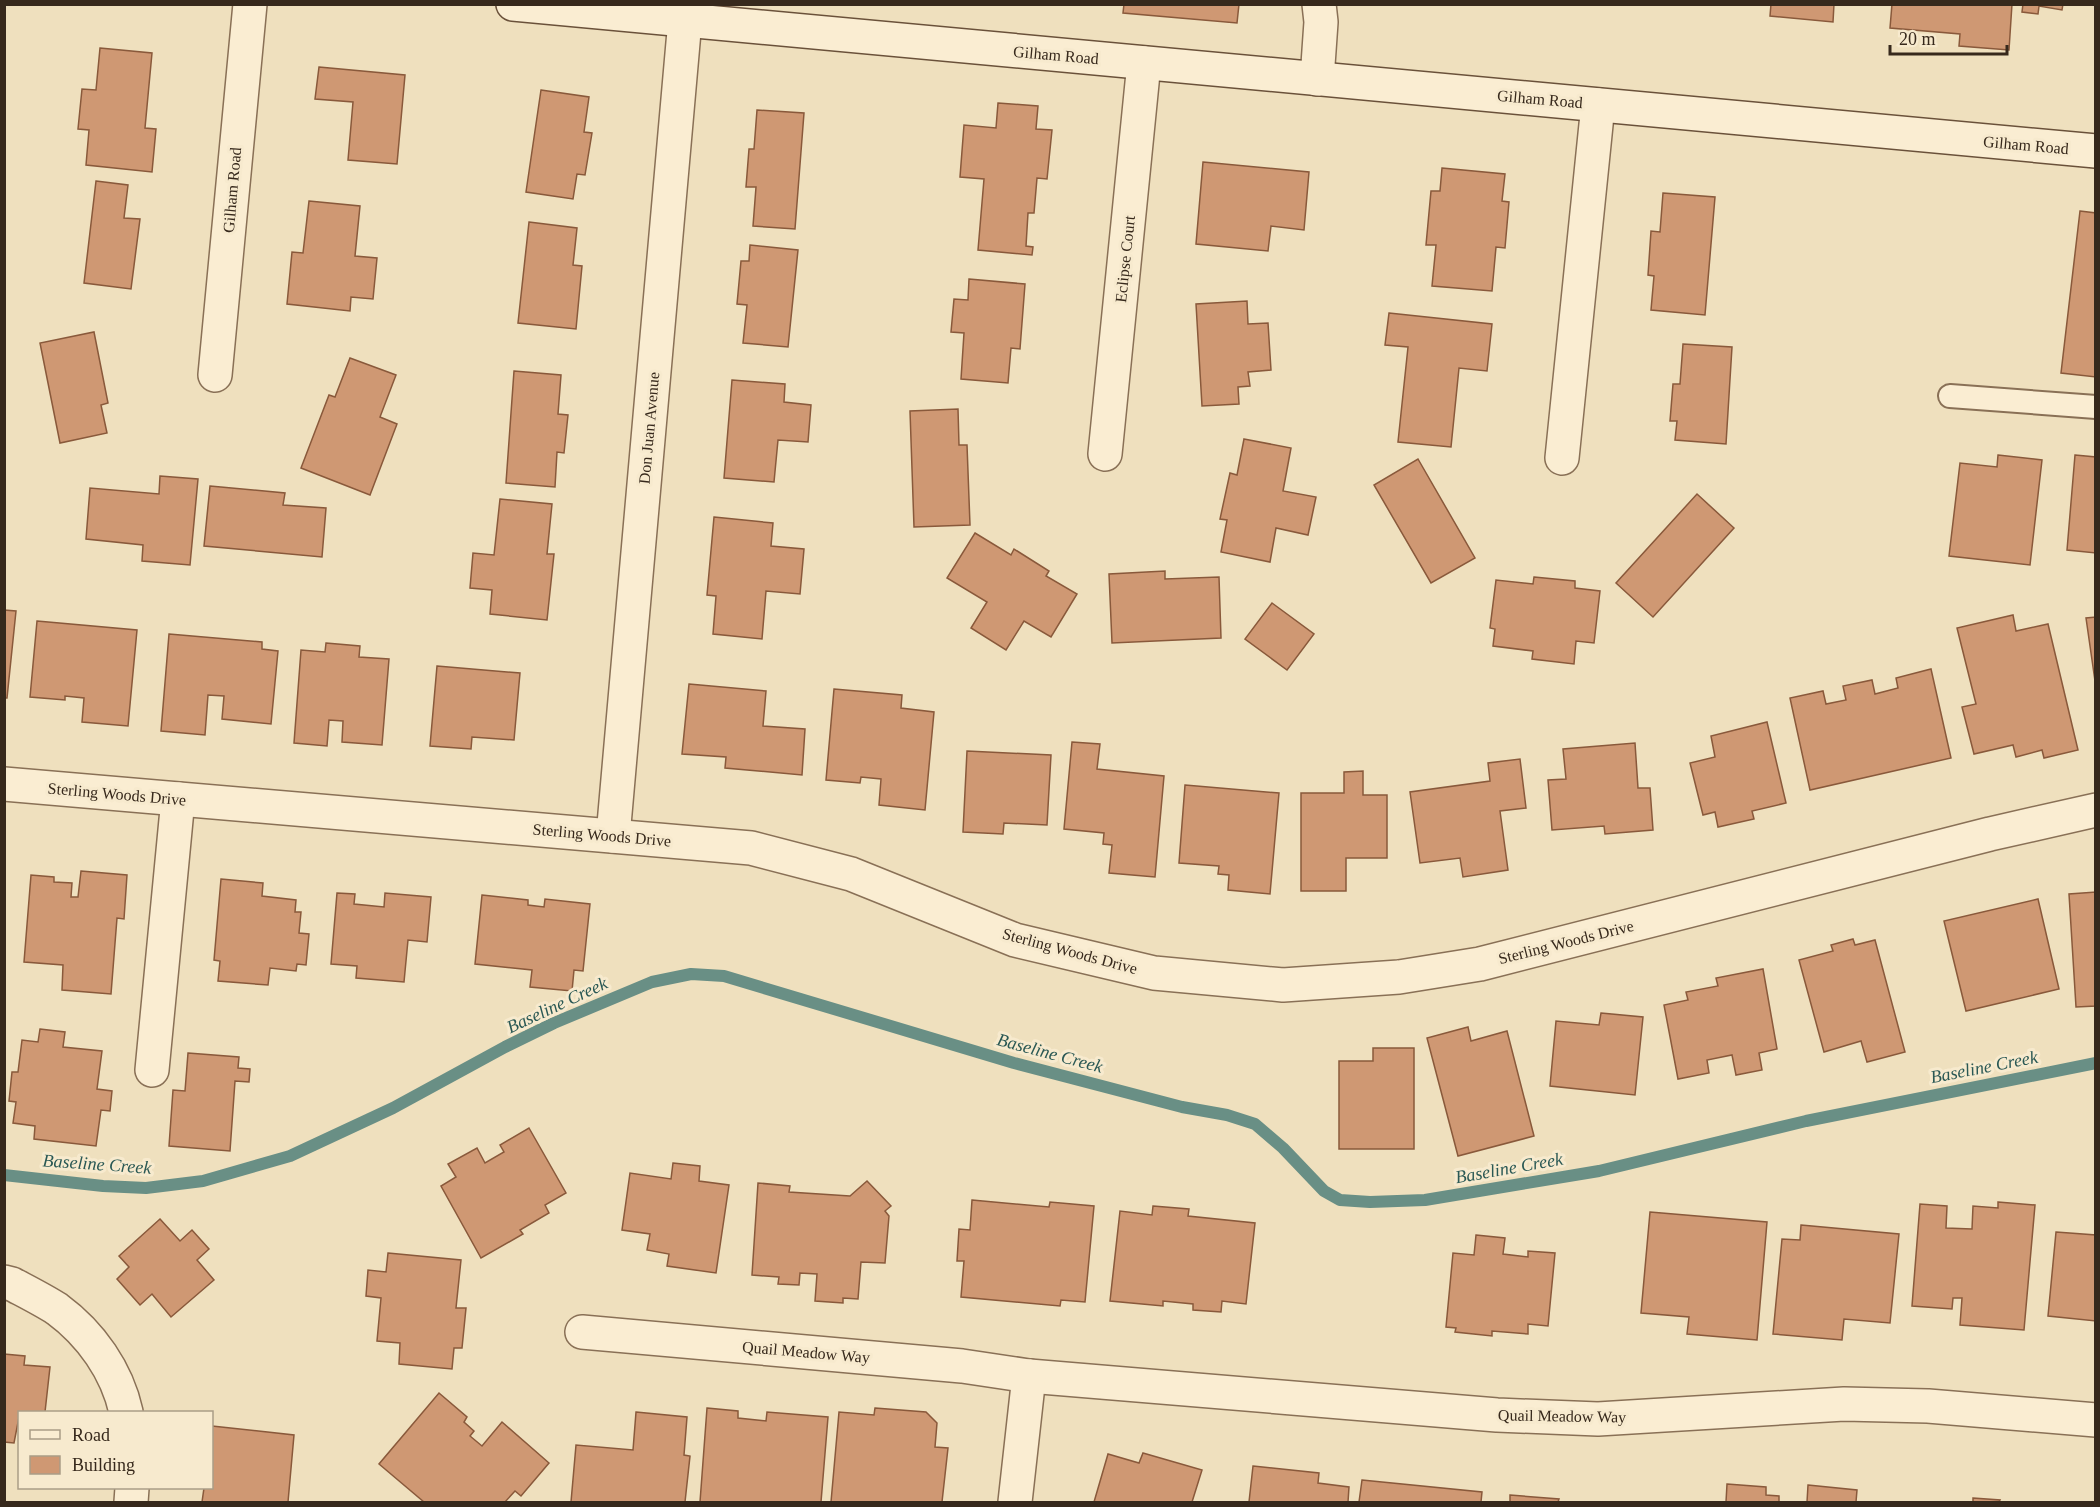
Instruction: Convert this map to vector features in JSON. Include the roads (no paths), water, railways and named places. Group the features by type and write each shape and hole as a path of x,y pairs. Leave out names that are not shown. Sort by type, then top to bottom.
{"street":[{"name":"Gilham Road","path":"215,375 250,4"},
{"name":"Gilham Road","path":"513,4 2096,151"},
{"path":"1317,79 1321,22 1318,4"},
{"name":"Don Juan Avenue","path":"613,836 686,20"},
{"name":"Eclipse Court","path":"1105,454 1144,63"},
{"name":"Gilham Road","path":"1562,458 1598,105"},
{"name":"Sterling Woods Drive","path":"4,784 751,848 850,873 1015,940 1154,973 1283,985 1398,977 1480,964 1990,834 2096,810"},
{"path":"152,1070 178,799"},
{"path":"4,1282 12,1284 57,1310 95,1344 121,1391 126,1411"},
{"name":"Quail Meadow Way","path":"582,1332 963,1366 1029,1376 1497,1415 1598,1419 1844,1404 1928,1406 2096,1420"},
{"path":"1015,1503 1029,1376"}],"lane":[{"path":"1950,396 2096,407"}],"waterway":[{"name":"Baseline Creek","path":"4,1175 103,1186 146,1188 203,1181 290,1156 393,1108 554,1023 652,982 691,974 724,976 1014,1063 1182,1107 1227,1115 1255,1124 1283,1148 1324,1191 1340,1200 1370,1202 1425,1200 1599,1171 1806,1121 2096,1063"}]}
